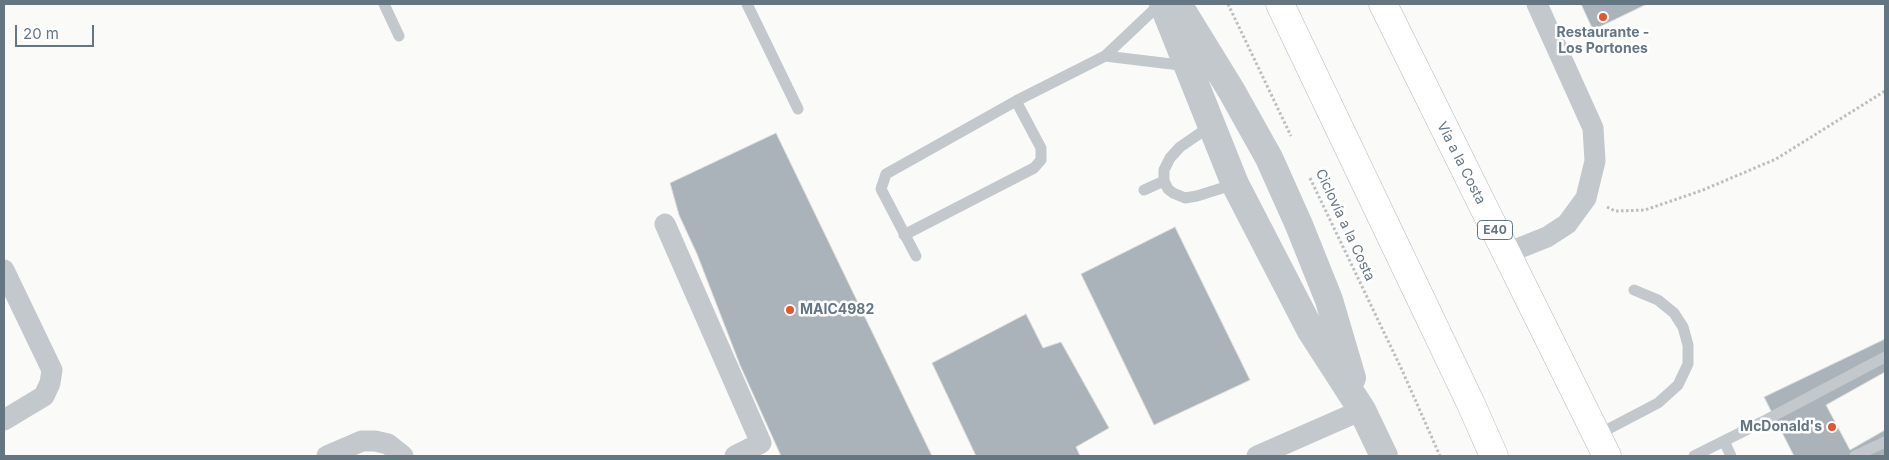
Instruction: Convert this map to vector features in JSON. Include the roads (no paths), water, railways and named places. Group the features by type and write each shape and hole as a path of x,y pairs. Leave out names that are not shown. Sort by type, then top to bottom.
{"highway":[{"path":"1280,4 1467,395 1494,456"},
{"name":"Vía a la Costa","path":"1383,4 1602,446"}],"street":[{"path":"1161,4 1235,184 1312,331 1362,410 1384,456"},
{"path":"1178,4 1232,90 1269,158 1299,225 1329,300 1362,410"},
{"path":"1507,253 1548,237 1567,224 1586,198 1595,161 1593,128 1542,5"},
{"path":"665,224 761,443 735,456"},
{"path":"4,270 52,370 50,383 44,396 4,420"},
{"path":"1257,456 1362,410"},
{"path":"327,456 362,441 375,441 388,444 403,456"}],"lane":[{"path":"384,4 399,36"},
{"path":"746,4 798,109"},
{"path":"916,256 881,189 886,174 1016,101 1105,56 1161,4"},
{"path":"1105,56 1188,66"},
{"path":"904,235 1034,168 1041,160 1041,148 1016,101"},
{"path":"1212,125 1180,147 1170,158 1164,170 1164,180 1168,189 1176,195 1185,198 1235,184"},
{"path":"1144,190 1164,180"},
{"path":"1602,446 1658,403 1678,385 1688,364 1688,346 1683,327 1674,313 1658,300 1634,290"},
{"path":"1694,456 1885,357"},
{"path":"1724,441 1731,456"},
{"path":"1855,456 1885,442"}],"place":[{"name":"Restaurante - Los Portones","path":"1603,17"},
{"name":"MAIC4982","path":"790,310"},
{"name":"McDonald's","path":"1832,427"}]}
